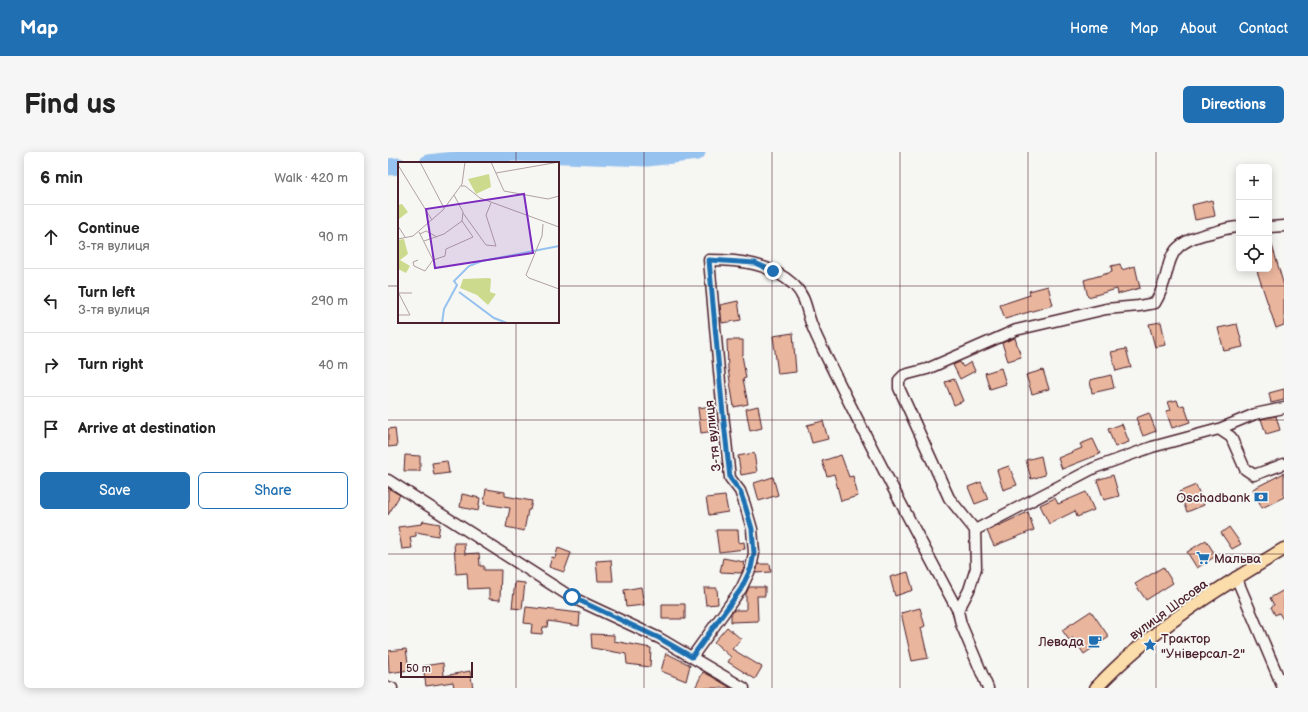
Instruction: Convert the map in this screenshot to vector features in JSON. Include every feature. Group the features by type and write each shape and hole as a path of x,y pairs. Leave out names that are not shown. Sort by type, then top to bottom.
{"main road":[{"name":"вулиця Шосова","path":"1096,688 1128,656 1175,618 1236,577 1284,549"}],"street":[{"path":"1272,227 1284,226"},
{"path":"988,688 961,624 958,611 969,590 976,568 975,530 949,498 899,388 899,380 904,375 927,369 1016,330 1106,310 1155,303 1162,292 1168,267 1175,249 1191,238 1236,228"},
{"name":"3-тя вулиця","path":"692,657 741,589 751,568 754,553 752,529 745,505 740,491 730,478 709,260 755,263 773,271 792,284 804,298 811,323 826,355 958,611"},
{"path":"975,530 1094,468 1152,447 1219,429 1255,414 1284,408"},
{"path":"1219,429 1231,438 1245,469 1254,474 1284,464"},
{"path":"388,480 572,597 659,638 744,688"},
{"path":"1236,577 1283,688"},
{"path":"388,686 392,688"}],"building":[{"path":"1212,200 1215,216 1195,220 1192,205"},
{"path":"1272,245 1284,286 1284,325 1276,328 1257,272 1272,272"},
{"path":"1120,264 1122,270 1135,266 1140,288 1118,294 1117,289 1088,297 1084,280 1112,272 1111,266"},
{"path":"1048,286 1053,305 1005,319 1000,305 1030,295 1029,291"},
{"path":"738,301 741,320 722,323 720,305"},
{"path":"1161,322 1166,345 1155,347 1149,324"},
{"path":"1237,324 1243,347 1224,351 1218,328"},
{"path":"793,333 796,372 778,374 773,336"},
{"path":"1015,338 1021,357 1008,361 1002,343"},
{"path":"727,340 743,340 742,355 746,378 743,379 748,404 734,407 728,369"},
{"path":"1126,349 1131,367 1116,371 1111,352"},
{"path":"960,362 963,367 971,362 975,371 960,379 953,365"},
{"path":"1001,368 1006,384 990,389 985,373"},
{"path":"1043,370 1049,389 1032,394 1026,375"},
{"path":"1111,375 1114,388 1092,393 1090,380"},
{"path":"954,379 963,401 954,405 945,382"},
{"path":"1284,389 1284,400 1271,403 1269,393"},
{"path":"1177,400 1179,406 1184,405 1190,422 1172,428 1166,411 1171,410 1168,402"},
{"path":"712,406 714,431 701,433 698,408"},
{"path":"758,406 762,428 750,431 746,409"},
{"path":"1149,413 1156,431 1143,436 1136,418"},
{"path":"1276,416 1280,430 1266,434 1261,419"},
{"path":"823,421 828,439 812,443 807,425"},
{"path":"1122,424 1129,442 1115,447 1108,429"},
{"path":"395,428 397,446 388,447 388,429"},
{"path":"1093,439 1100,454 1062,469 1058,458 1082,448 1080,444"},
{"path":"754,453 757,472 741,475 738,456"},
{"path":"405,455 420,456 420,471 404,471"},
{"path":"841,455 849,477 853,476 858,496 841,501 834,474 827,476 822,461"},
{"path":"1041,456 1045,475 1031,479 1026,460"},
{"path":"447,461 449,473 434,475 432,463"},
{"path":"1009,466 1017,485 1003,490 997,470"},
{"path":"1284,473 1284,497 1262,508 1253,489"},
{"path":"1113,475 1119,496 1104,500 1097,480"},
{"path":"773,477 778,495 759,501 754,483"},
{"path":"981,482 988,499 975,504 968,487"},
{"path":"1196,485 1204,505 1187,512 1179,492"},
{"path":"388,488 400,495 388,515"},
{"path":"486,489 505,492 505,496 532,501 530,510 528,510 524,531 506,527 510,508 484,504"},
{"path":"1086,492 1094,510 1077,517 1075,511 1049,524 1040,505 1055,498 1058,504"},
{"path":"462,494 480,498 478,511 460,507"},
{"path":"725,496 728,512 709,515 706,498"},
{"path":"1028,512 1034,530 994,546 987,531"},
{"path":"423,521 440,524 438,536 416,532 416,536 410,537 412,548 402,549 398,527 422,524"},
{"path":"1229,527 1241,544 1232,549 1221,533"},
{"path":"716,530 738,530 739,543 744,542 745,549 719,552"},
{"path":"1206,540 1216,556 1197,568 1187,552"},
{"path":"454,543 464,543 465,554 479,553 480,566 484,566 484,570 501,570 500,600 489,599 489,588 468,589 467,573 456,574"},
{"path":"558,548 571,553 564,572 549,567 552,557 555,558"},
{"path":"723,558 744,562 743,565 745,566 741,573 720,572"},
{"path":"611,560 613,581 598,581 596,561"},
{"path":"758,564 770,564 771,572 756,573"},
{"path":"1163,567 1173,583 1146,600 1135,584"},
{"path":"908,572 913,590 895,596 890,577"},
{"path":"515,582 525,583 522,609 512,608"},
{"path":"641,587 644,605 626,607 624,590"},
{"path":"749,587 765,587 765,596 757,596 758,621 731,622 731,615 734,610 746,610 746,594"},
{"path":"704,588 717,588 718,604 706,605"},
{"path":"1284,590 1284,621 1279,613 1275,615 1271,607 1274,605 1270,598"},
{"path":"662,604 685,604 685,619 662,619"},
{"path":"526,607 580,613 579,626 548,621 547,627 543,627 542,634 531,633 532,624 524,623"},
{"path":"920,608 925,626 921,628 928,658 912,661 901,613"},
{"path":"1091,611 1109,637 1084,654 1073,638 1069,640 1062,630"},
{"path":"727,627 741,639 732,649 762,667 755,679 728,662 731,657 714,642"},
{"path":"591,634 614,635 614,641 651,648 650,667 627,664 626,654 592,648"},
{"path":"406,649 409,670 389,673 388,651"},
{"path":"666,653 690,665 686,681 661,671"},
{"path":"443,663 444,676 470,671 473,688 454,688 453,682 426,686 423,666"},
{"path":"703,672 711,676 731,688 695,688"}],"waterway":[{"path":"436,162 512,153 647,158 697,152"},
{"path":"388,167 398,166"}],"place":[{"name":"Oschadbank","path":"1261,497"},
{"name":"Мальва","path":"1203,558"},
{"name":"Левада","path":"1095,641"},
{"name":"Трактор \"Універсал-2\"","path":"1150,645"}],"route":[{"path":"572,597 659,638 692,657 700,643 730,606 741,589 751,568 754,553 752,529 740,491 730,478 709,260 734,260 755,263 773,271"}]}
